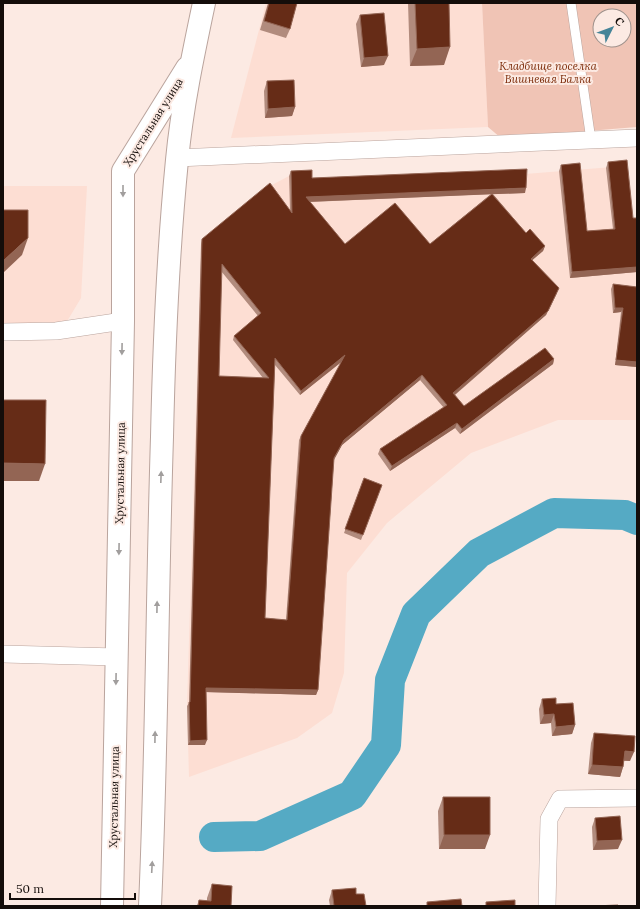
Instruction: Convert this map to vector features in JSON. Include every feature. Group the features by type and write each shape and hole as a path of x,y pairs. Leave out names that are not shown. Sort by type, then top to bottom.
{"street":[{"name":"Хрустальная улица","path":"150,906 153,839 165,322 177,158 192,60 204,3"},
{"name":"Хрустальная улица","path":"112,906 123,321 123,171 192,60"},
{"path":"177,158 637,138"},
{"path":"3,332 56,331 123,321"},
{"path":"3,654 117,657"},
{"path":"547,906 549,819 560,799 637,798"}],"lane":[{"path":"571,3 591,140"}],"shaded area":[{"path":"266,3 482,3 488,127 231,138"},
{"path":"625,166 637,272 637,420 558,420 471,453 387,523 347,573 344,673 332,713 297,738 189,777 187,706 201,244 268,187 289,176 310,182 525,174"},
{"path":"3,186 87,186 81,298 66,323 3,323"}],"green space":[{"name":"Кладбище поселка Вишневая Балка","path":"482,3 637,3 637,127 501,138 488,127"}],"building":[{"path":"269,3 297,3 290,29 264,21"},
{"path":"415,3 449,3 450,47 417,49"},
{"path":"384,13 388,56 364,58 360,15"},
{"path":"294,80 295,107 268,109 267,81"},
{"path":"627,160 633,218 637,218 637,267 572,272 561,165 580,163 587,231 615,229 608,162"},
{"path":"527,169 526,188 306,197 345,244 395,203 430,244 492,194 526,233 530,229 545,246 531,259 559,288 548,311 453,393 464,406 545,348 554,359 462,429 457,423 392,466 380,449 447,405 422,375 344,440 334,458 318,690 206,688 207,740 190,741 189,702 202,239 270,183 292,213 291,171 312,170 312,178","holes":["222,264 261,313 234,336 269,378 219,376","345,355 301,436 287,620 265,618 275,358 301,391"]},
{"path":"3,210 28,210 28,238 3,261"},
{"path":"613,284 637,287 637,362 616,360 623,308 615,308"},
{"path":"3,400 46,400 45,464 3,463"},
{"path":"364,478 382,485 363,535 345,529"},
{"path":"556,698 556,704 573,703 575,725 556,727 554,714 544,715 542,699"},
{"path":"594,733 635,736 634,752 625,751 623,767 592,765"},
{"path":"443,797 490,797 490,835 444,835"},
{"path":"620,816 622,840 597,841 595,818"},
{"path":"212,884 232,886 231,906 198,906 199,900 211,901"},
{"path":"356,888 356,894 364,894 366,906 334,906 332,890"},
{"path":"461,899 462,906 427,906 427,902"},
{"path":"515,900 515,906 486,906 486,902"},
{"path":"618,905 618,906 593,906"}],"waterway":[{"path":"214,837 260,836 352,795 386,745 390,680 416,614 479,553 554,513 625,515 637,520"}]}
